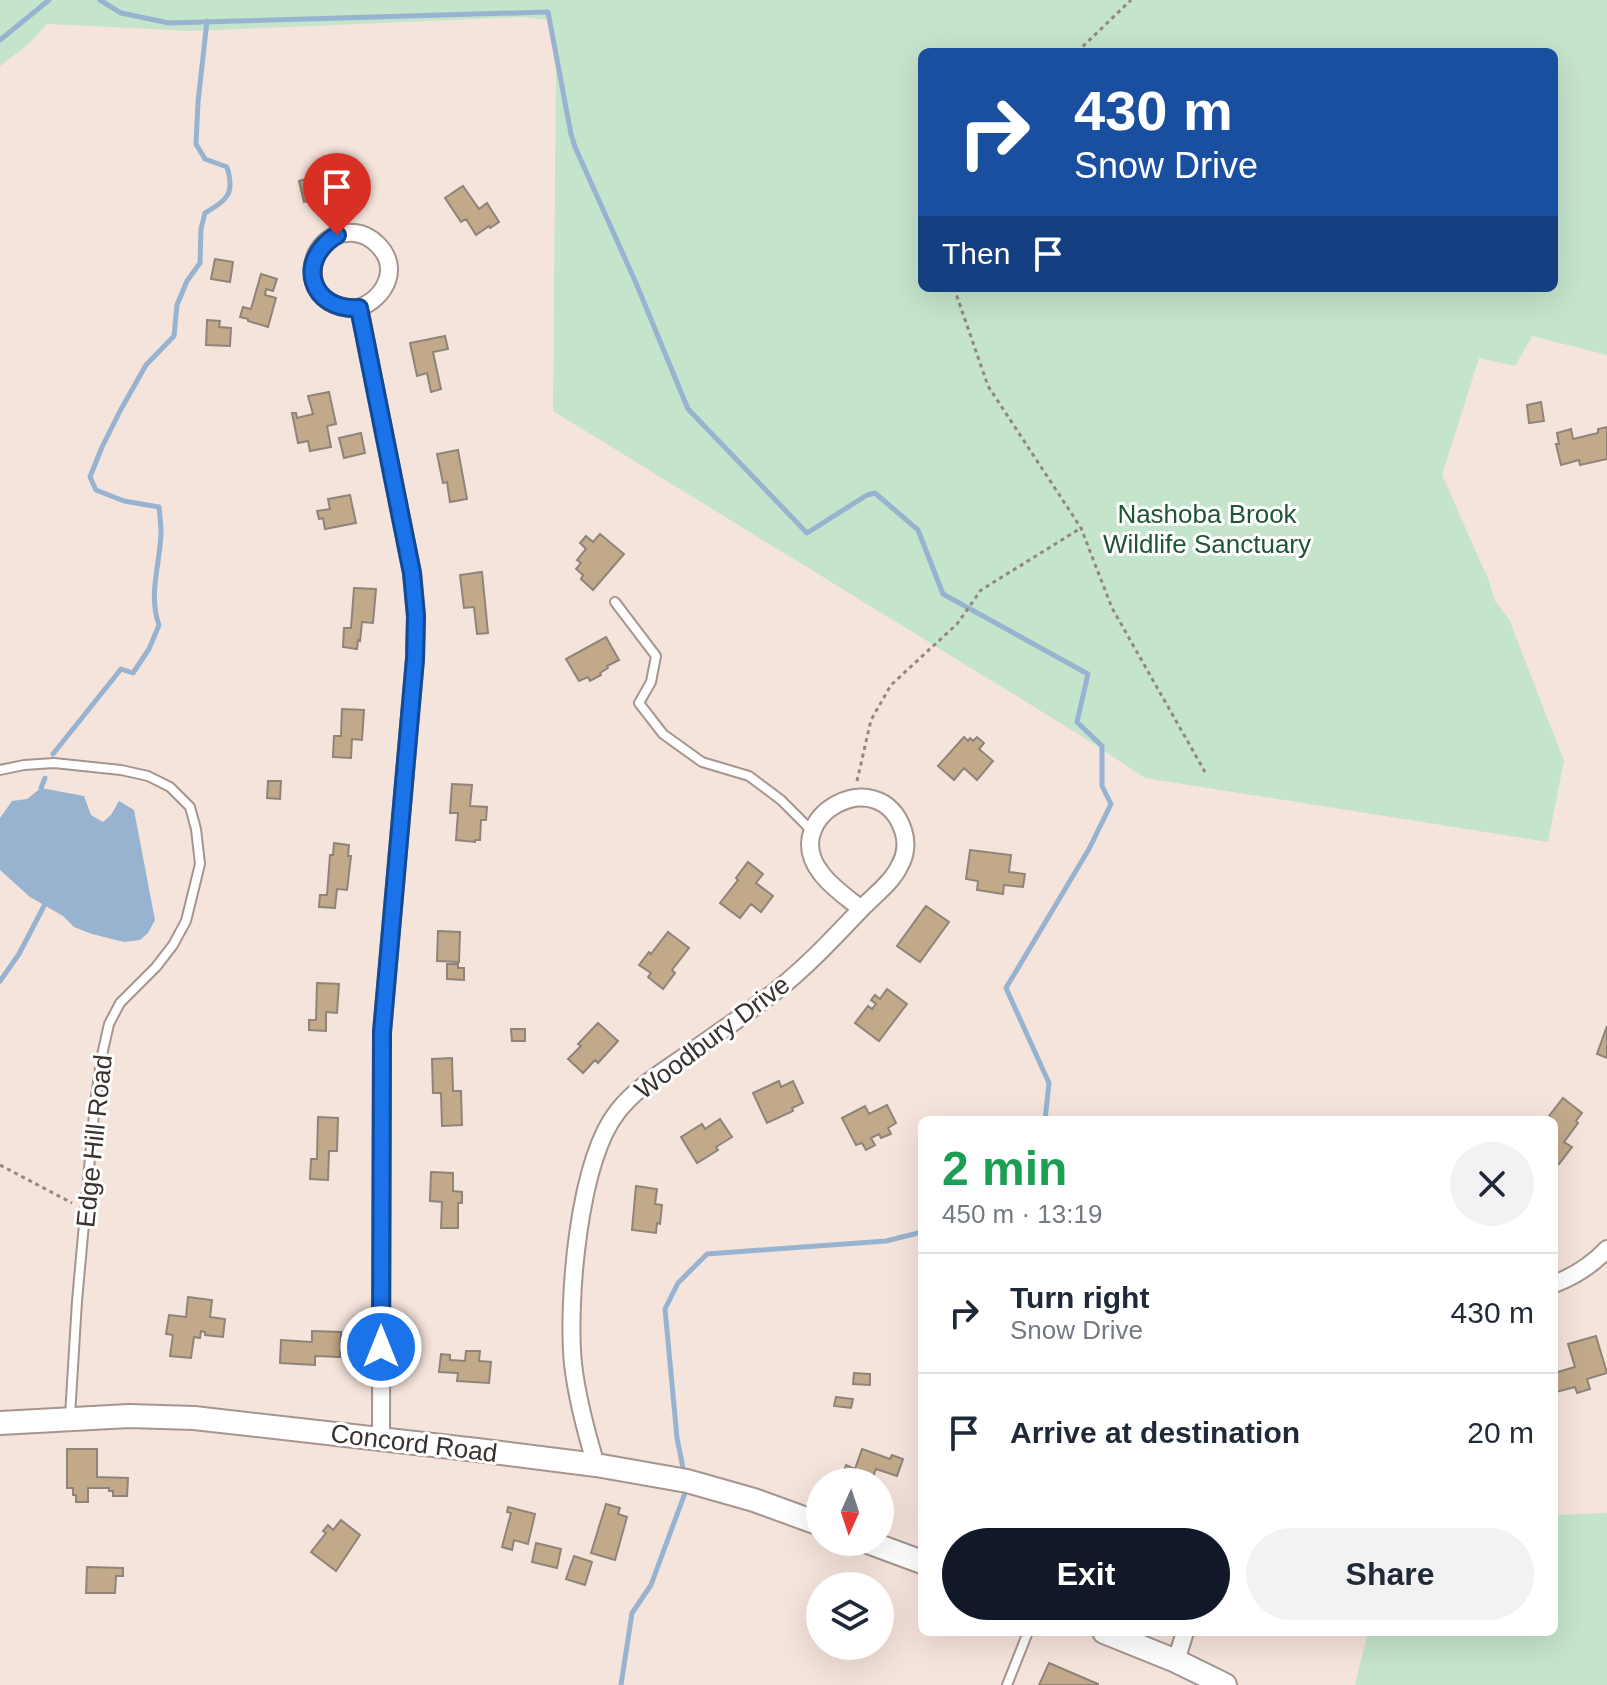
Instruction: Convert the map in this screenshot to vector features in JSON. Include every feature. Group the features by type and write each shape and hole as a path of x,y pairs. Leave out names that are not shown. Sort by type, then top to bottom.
{"main road":[{"name":"Concord Road","path":"0,1423 129,1416 194,1418 381,1438 596,1465 687,1481 806,1519"},
{"path":"894,1552 918,1561"},
{"path":"1114,1636 1225,1685"}],"street":[{"path":"362,234 382,249 387,260 389,273 386,285 370,304 359,308 346,309 334,305 316,288 312,276 318,251 326,241 337,235 362,234"},
{"path":"359,308 412,573 416,616 415,659 382,1032 381,1438"},
{"path":"854,797 828,808 812,831 811,844 819,871 861,909"},
{"name":"Woodbury Drive","path":"596,1465 580,1412 570,1324 587,1185 602,1137 617,1113 640,1087 779,989 809,963 894,876 905,850 905,836 900,823 892,811 881,803 854,797"},
{"path":"1558,1282 1590,1265 1607,1249"},
{"path":"1176,1661 1184,1636"}],"lane":[{"path":"615,602 656,656 651,682 639,703 663,734 702,762 749,776 781,800 812,831"},
{"name":"Edge Hill Road","path":"0,770 54,763 148,776 170,787 190,807 200,864 186,921 173,945 120,1003 109,1024 95,1103 70,1419"},
{"path":"1007,1685 1026,1636"}],"path":[{"path":"1081,48 1131,0"},
{"path":"955,292 988,386 1081,528 1112,608 1205,772"},
{"path":"854,797 871,720 891,685 957,624 981,590 1081,528"},
{"path":"0,1165 86,1210"}],"green space":[{"name":"Nashoba Brook Wildlife Sanctuary","path":"0,0 1607,0 1607,355 1532,336 1515,366 1479,358 1442,475 1495,601 1509,619 1564,761 1548,842 1145,778 553,411 556,67 548,20 521,17 193,31 47,24 30,43 0,66"},
{"path":"1607,1513 1607,1685 1355,1685 1367,1636 1558,1636 1558,1515"}],"water":[{"path":"41,788 84,796 91,815 103,822 119,801 134,810 155,920 140,940 124,942 74,927 63,916 30,897 0,870 0,818 12,801 27,799"}],"building":[{"path":"351,167 357,190 330,197 327,187 321,189 323,197 304,202 299,181"},
{"path":"463,186 479,209 487,203 499,222 476,235 466,219 461,222 445,198"},
{"path":"215,259 233,262 230,282 211,279"},
{"path":"261,274 277,279 273,291 266,289 265,295 276,298 268,327 240,317 243,307 251,309"},
{"path":"207,320 220,321 219,327 231,328 230,346 206,345"},
{"path":"445,336 448,349 433,352 441,389 431,392 427,373 417,376 410,343"},
{"path":"329,392 336,424 327,426 331,447 310,451 308,441 298,443 292,413 296,413 297,418 313,414 308,396"},
{"path":"1541,402 1544,421 1529,423 1527,405"},
{"path":"1607,427 1607,459 1580,465 1579,460 1561,465 1557,433 1571,429 1573,439 1598,433 1598,429"},
{"path":"361,433 365,453 344,458 339,438"},
{"path":"458,450 467,499 450,502 437,454"},
{"path":"350,495 356,523 325,529 323,518 319,519 317,511 330,509 328,499"},
{"path":"600,534 624,554 593,590 581,579 583,575 576,569 581,563 577,560 586,549 580,543 586,536 593,542"},
{"path":"482,572 488,633 477,634 474,607 464,608 460,575"},
{"path":"354,588 376,589 373,623 362,622 357,649 343,647 344,628 351,628"},
{"path":"606,637 619,660 590,681 588,677 579,681 566,659"},
{"path":"342,709 364,710 362,740 352,739 351,758 333,757 334,736 341,736"},
{"path":"964,737 973,741 977,737 984,743 979,749 993,761 977,780 964,768 954,780 938,766"},
{"path":"268,781 281,781 280,799 267,798"},
{"path":"452,784 472,785 470,806 487,807 486,820 481,820 480,840 456,840 458,813 450,813"},
{"path":"334,843 349,845 348,856 351,856 347,890 337,889 335,908 319,907 320,895 327,895"},
{"path":"970,850 1011,855 1009,872 1025,874 1023,887 1004,885 1003,894 977,890 978,881 966,879"},
{"path":"748,862 763,874 756,883 773,896 761,912 751,904 740,918 720,903"},
{"path":"926,906 949,922 920,962 897,946"},
{"path":"438,931 460,932 459,962 437,961"},
{"path":"668,932 689,948 672,970 675,973 663,989 648,977 651,973 639,965"},
{"path":"447,964 458,964 458,968 464,968 464,980 447,979"},
{"path":"317,983 339,984 337,1013 326,1012 326,1031 309,1030 309,1020 316,1020"},
{"path":"887,989 907,1004 879,1041 855,1023 868,1006 872,1009 876,1004 871,1000 875,995 880,999"},
{"path":"598,1023 618,1041 598,1063 595,1060 583,1073 568,1059"},
{"path":"1607,1026 1607,1058 1597,1054"},
{"path":"511,1029 525,1029 525,1041 512,1041"},
{"path":"452,1058 453,1091 461,1091 462,1125 442,1126 441,1093 433,1093 432,1059"},
{"path":"779,1081 781,1087 793,1081 803,1103 767,1123 753,1093"},
{"path":"1563,1098 1582,1113 1564,1142 1572,1147 1559,1164 1558,1116 1549,1116"},
{"path":"887,1105 896,1123 888,1128 891,1134 871,1138 875,1145 866,1150 862,1143 856,1145 842,1118 865,1106 869,1114"},
{"path":"318,1117 338,1118 337,1151 329,1151 328,1180 310,1179 311,1159 317,1159"},
{"path":"720,1119 732,1137 697,1163 681,1137 702,1124 705,1129"},
{"path":"431,1172 453,1173 453,1191 462,1192 462,1203 458,1203 458,1228 441,1228 442,1202 430,1201"},
{"path":"636,1186 657,1189 655,1204 662,1205 656,1233 632,1230"},
{"path":"188,1297 212,1300 210,1317 225,1319 223,1337 205,1335 201,1331 200,1338 194,1337 191,1358 170,1356 173,1335 166,1334 169,1315 186,1317"},
{"path":"312,1331 341,1332 340,1357 315,1356 315,1365 280,1363 281,1340 312,1342"},
{"path":"1596,1336 1607,1373 1587,1379 1590,1389 1577,1393 1575,1387 1558,1391 1558,1372 1575,1367 1568,1344"},
{"path":"466,1351 480,1351 479,1361 491,1362 489,1383 457,1381 458,1373 439,1372 441,1354 450,1355 450,1360 465,1361"},
{"path":"854,1373 870,1374 870,1385 853,1384"},
{"path":"836,1397 853,1399 851,1408 834,1406"},
{"path":"67,1449 97,1449 97,1477 128,1478 127,1496 113,1496 109,1488 88,1488 88,1502 76,1502 73,1488 67,1488"},
{"path":"862,1449 890,1459 892,1455 903,1459 897,1476 894,1475 894,1468 855,1468"},
{"path":"606,1504 620,1508 618,1514 627,1517 615,1560 591,1553"},
{"path":"508,1507 535,1514 528,1544 514,1540 512,1550 502,1547 511,1513 507,1512"},
{"path":"341,1520 360,1535 336,1571 311,1552 326,1533 323,1531 328,1525 333,1530"},
{"path":"536,1543 561,1549 557,1568 532,1562"},
{"path":"574,1556 592,1562 585,1585 566,1579"},
{"path":"87,1567 123,1568 123,1576 116,1576 115,1593 86,1593"},
{"path":"1049,1663 1098,1684 1098,1685 1039,1685"}],"waterway":[{"path":"0,40 49,0"},
{"path":"100,0 121,13 169,23 548,12 575,147 688,409 807,533 875,493 918,530 943,594 1088,674 1077,722 1102,746 1102,786 1111,804 1089,849 1006,988 1049,1083 1045,1116"},
{"path":"53,754 121,669 133,673 149,649 159,625 155,602 161,533 159,507 124,501 96,490 90,477 102,447 146,365 174,336 177,305 187,281 200,263 205,213 219,204 230,190 227,167 205,159 196,144 207,21"},
{"path":"41,788 45,778"},
{"path":"0,981 19,954 44,906"},
{"path":"683,1468 677,1438 665,1309 678,1283 707,1254 886,1241 918,1233"},
{"path":"621,1685 632,1613 651,1585 685,1493"}],"route":[{"path":"337,235 326,241 318,251 312,276 316,288 334,305 346,309 359,308 412,573 416,616 415,659 382,1032 381,1347"}]}
